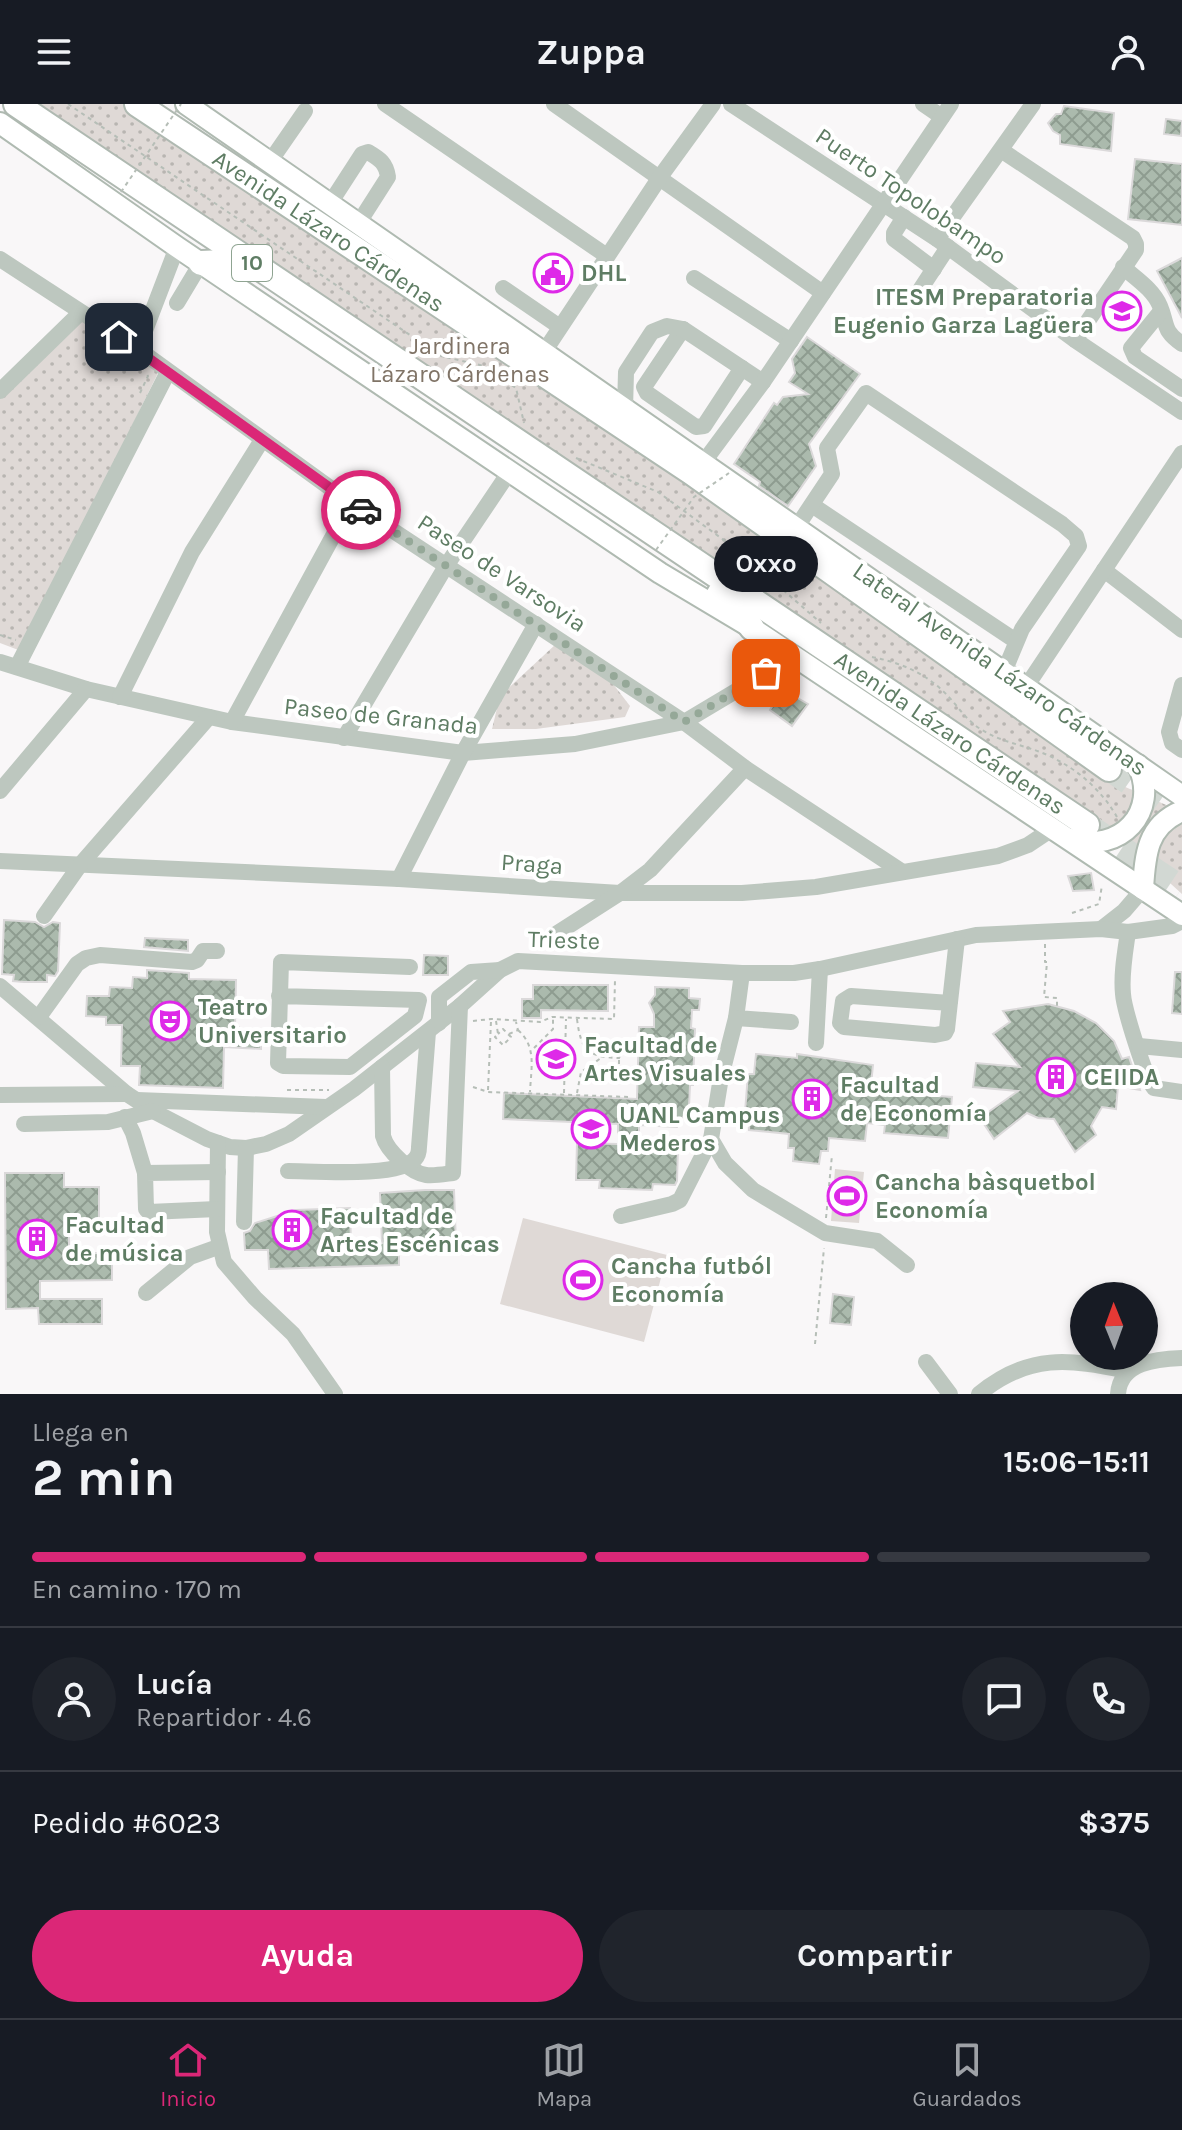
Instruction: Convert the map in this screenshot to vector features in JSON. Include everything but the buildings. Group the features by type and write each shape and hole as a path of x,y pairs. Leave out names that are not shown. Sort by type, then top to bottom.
{"highway":[{"name":"Avenida Lázaro Cárdenas","path":"137,104 691,472 1109,769"},
{"name":"Avenida Lázaro Cárdenas","path":"12,105 1087,825"},
{"path":"201,263 248,261"},
{"path":"563,387 591,394 682,454 716,469"},
{"path":"687,557 696,576 739,610 752,628"}],"main road":[{"name":"Lateral Avenida Lázaro Cárdenas","path":"191,106 1182,796"},
{"path":"0,123 177,247 660,573 752,628 1182,918"},
{"path":"1058,833 1095,843 1126,830 1140,813 1146,795 1138,765"},
{"path":"1143,889 1146,853 1152,835 1164,820 1182,811"}],"street":[{"path":"385,104 607,256"},
{"path":"554,104 823,293"},
{"path":"544,352 660,177 713,104"},
{"name":"Puerto Topolobampo","path":"731,104 885,204 1075,340 1182,412"},
{"path":"716,469 763,382 946,111 923,104"},
{"path":"916,296 934,269 942,243 1033,104"},
{"path":"269,163 305,111"},
{"path":"1001,150 1133,238 1136,250 1075,340"},
{"path":"329,205 362,154 368,152 380,159 388,177 358,224"},
{"path":"904,217 894,233 894,239 934,269"},
{"path":"138,349 177,247"},
{"name":"Paseo de Varsovia","path":"0,259 138,349 351,503 684,722 745,768 901,871"},
{"path":"177,303 201,263"},
{"path":"1123,267 1144,285 1161,311 1165,329 1182,344"},
{"path":"694,278 791,341"},
{"path":"503,288 560,327"},
{"path":"506,326 523,302"},
{"path":"1161,311 1131,348 1135,357 1182,389"},
{"path":"0,391 80,313"},
{"path":"625,409 626,372 652,332 667,326 683,329 763,382"},
{"path":"683,329 644,387 647,393 696,427 701,428 742,368"},
{"path":"17,667 168,372"},
{"path":"796,528 832,474 827,448 866,393 1062,524 1079,540 1076,553 1016,641 1004,672"},
{"path":"643,421 674,412"},
{"path":"120,697 192,552 262,440"},
{"path":"1026,687 1182,453"},
{"path":"344,738 446,566 510,471"},
{"path":"232,722 351,503"},
{"path":"812,505 1016,641"},
{"path":"886,588 903,565"},
{"path":"1104,570 1182,630"},
{"path":"909,604 926,581"},
{"path":"399,879 463,753 536,624"},
{"name":"Paseo de Granada","path":"0,662 86,689 232,722 463,753 575,744 684,722 793,657"},
{"path":"1182,685 1169,732 1172,743 1182,750"},
{"path":"0,791 86,689"},
{"path":"44,916 80,865 209,717"},
{"name":"Trieste","path":"556,934 650,870 745,768"},
{"name":"Praga","path":"0,861 399,879 620,893 742,893 816,887 998,856 1058,833"},
{"path":"1101,929 1124,911 1143,889"},
{"name":"Trieste","path":"0,986 131,1097 218,1143 246,1148 277,1140 326,1107 433,1027 460,1014 500,970 518,961 794,973 996,933 1101,929 1128,932 1172,926 1182,918"},
{"path":"1128,932 1123,997 1150,1083 1154,1088 1182,1092"},
{"path":"950,1003 851,996 843,1001 840,1023 844,1027 941,1034 947,1029 950,1003 957,939"},
{"path":"39,1017 77,964 86,958 100,955 192,962 203,951 217,951"},
{"path":"279,996 418,999 415,1016 346,1069 283,1066 278,1060 279,996 280,964 410,967"},
{"path":"816,1043 820,969"},
{"path":"288,1171 371,1172 407,1165 417,1157 439,997 471,972 500,970"},
{"path":"621,1216 680,1200 711,1139 742,973"},
{"path":"382,1067 384,1141 407,1165 424,1175 454,1172 460,1014"},
{"path":"736,1018 791,1022"},
{"path":"389,1034 409,1046"},
{"path":"1139,1046 1182,1050"},
{"path":"0,1095 131,1097 326,1107"},
{"path":"24,1124 108,1122 153,1111"},
{"path":"125,1117 145,1173 146,1209 149,1212 217,1209"},
{"path":"711,1139 725,1163 753,1190 825,1233 877,1241 907,1265"},
{"path":"218,1143 218,1247 228,1270 283,1322 335,1394"},
{"path":"244,1222 246,1148"},
{"path":"145,1173 218,1172"},
{"path":"146,1293 190,1257 218,1247"},
{"path":"1118,1394 1128,1371 1146,1362 1182,1358"},
{"path":"979,1394 1004,1377 1037,1364 1076,1361 1128,1371"},
{"path":"926,1362 950,1394"}],"path":[{"path":"68,104 441,356 484,366 516,388 524,423"},
{"path":"121,192 191,106"},
{"path":"135,405 148,376 144,369"},
{"path":"576,458 658,492 736,549 830,631"},
{"path":"656,550 716,469"},
{"path":"0,635 18,641"},
{"path":"870,656 901,663 943,690 977,728 992,737 1047,754 1093,784 1107,799 1126,830"},
{"path":"1072,913 1099,904 1102,885"},
{"path":"1045,931 1047,962 1044,997 1057,998 1057,1007"},
{"path":"460,1014 540,1022 552,1017 614,1019 615,966"},
{"path":"532,1049 553,1029 552,1017"},
{"path":"564,1094 566,1018"},
{"path":"577,1018 580,1039 587,1051 602,1058 619,1058"},
{"path":"488,1092 491,1019"},
{"path":"496,1019 498,1034"},
{"path":"516,1021 518,1030 527,1038 532,1049 530,1093"},
{"path":"503,1029 511,1037 503,1045 495,1037 498,1034 503,1029"},
{"path":"508,1035 518,1030"},
{"path":"623,1074 619,1068 619,1058 625,1045"},
{"path":"577,1095 581,1072 602,1058"},
{"path":"456,1082 488,1092 628,1097"},
{"path":"815,1344 832,1155"}],"green space":[{"name":"Jardinera Lázaro Cárdenas","path":"16,104 137,104 691,472 1114,782 1182,812 1182,894 1094,814 686,552"},
{"path":"80,317 159,371 21,651 0,643 0,396"},
{"path":"556,644 610,680 630,706 625,717 536,729 492,729 500,696"},
{"name":"Cancha bàsquetbol Economía","path":"835,1169 864,1172 859,1223 831,1221"},
{"name":"Cancha futból Economía","path":"523,1218 667,1255 644,1342 500,1304"}],"tunnel":[{"path":"1109,769 1182,820"},
{"path":"1092,828 1182,888"}],"way so far":[{"path":"361,510 684,722 766,673"}],"place":[{"name":"DHL","path":"553,273"},
{"name":"ITESM Preparatoria Eugenio Garza Lagüera","path":"1122,311"},
{"name":"Oxxo","path":"766,673"},
{"name":"Teatro Universitario","path":"170,1021"},
{"name":"Facultad de Artes Visuales","path":"556,1059"},
{"name":"CEIIDA","path":"1056,1077"},
{"name":"Facultad de Economía","path":"812,1099"},
{"name":"UANL Campus Mederos","path":"591,1129"},
{"name":"Cancha bàsquetbol Economía","path":"847,1196"},
{"name":"Facultad de Artes Escénicas","path":"292,1230"},
{"name":"Facultad de música","path":"37,1239"},
{"name":"Cancha futból Economía","path":"583,1280"}],"route":[{"path":"119,337 361,510"}]}
